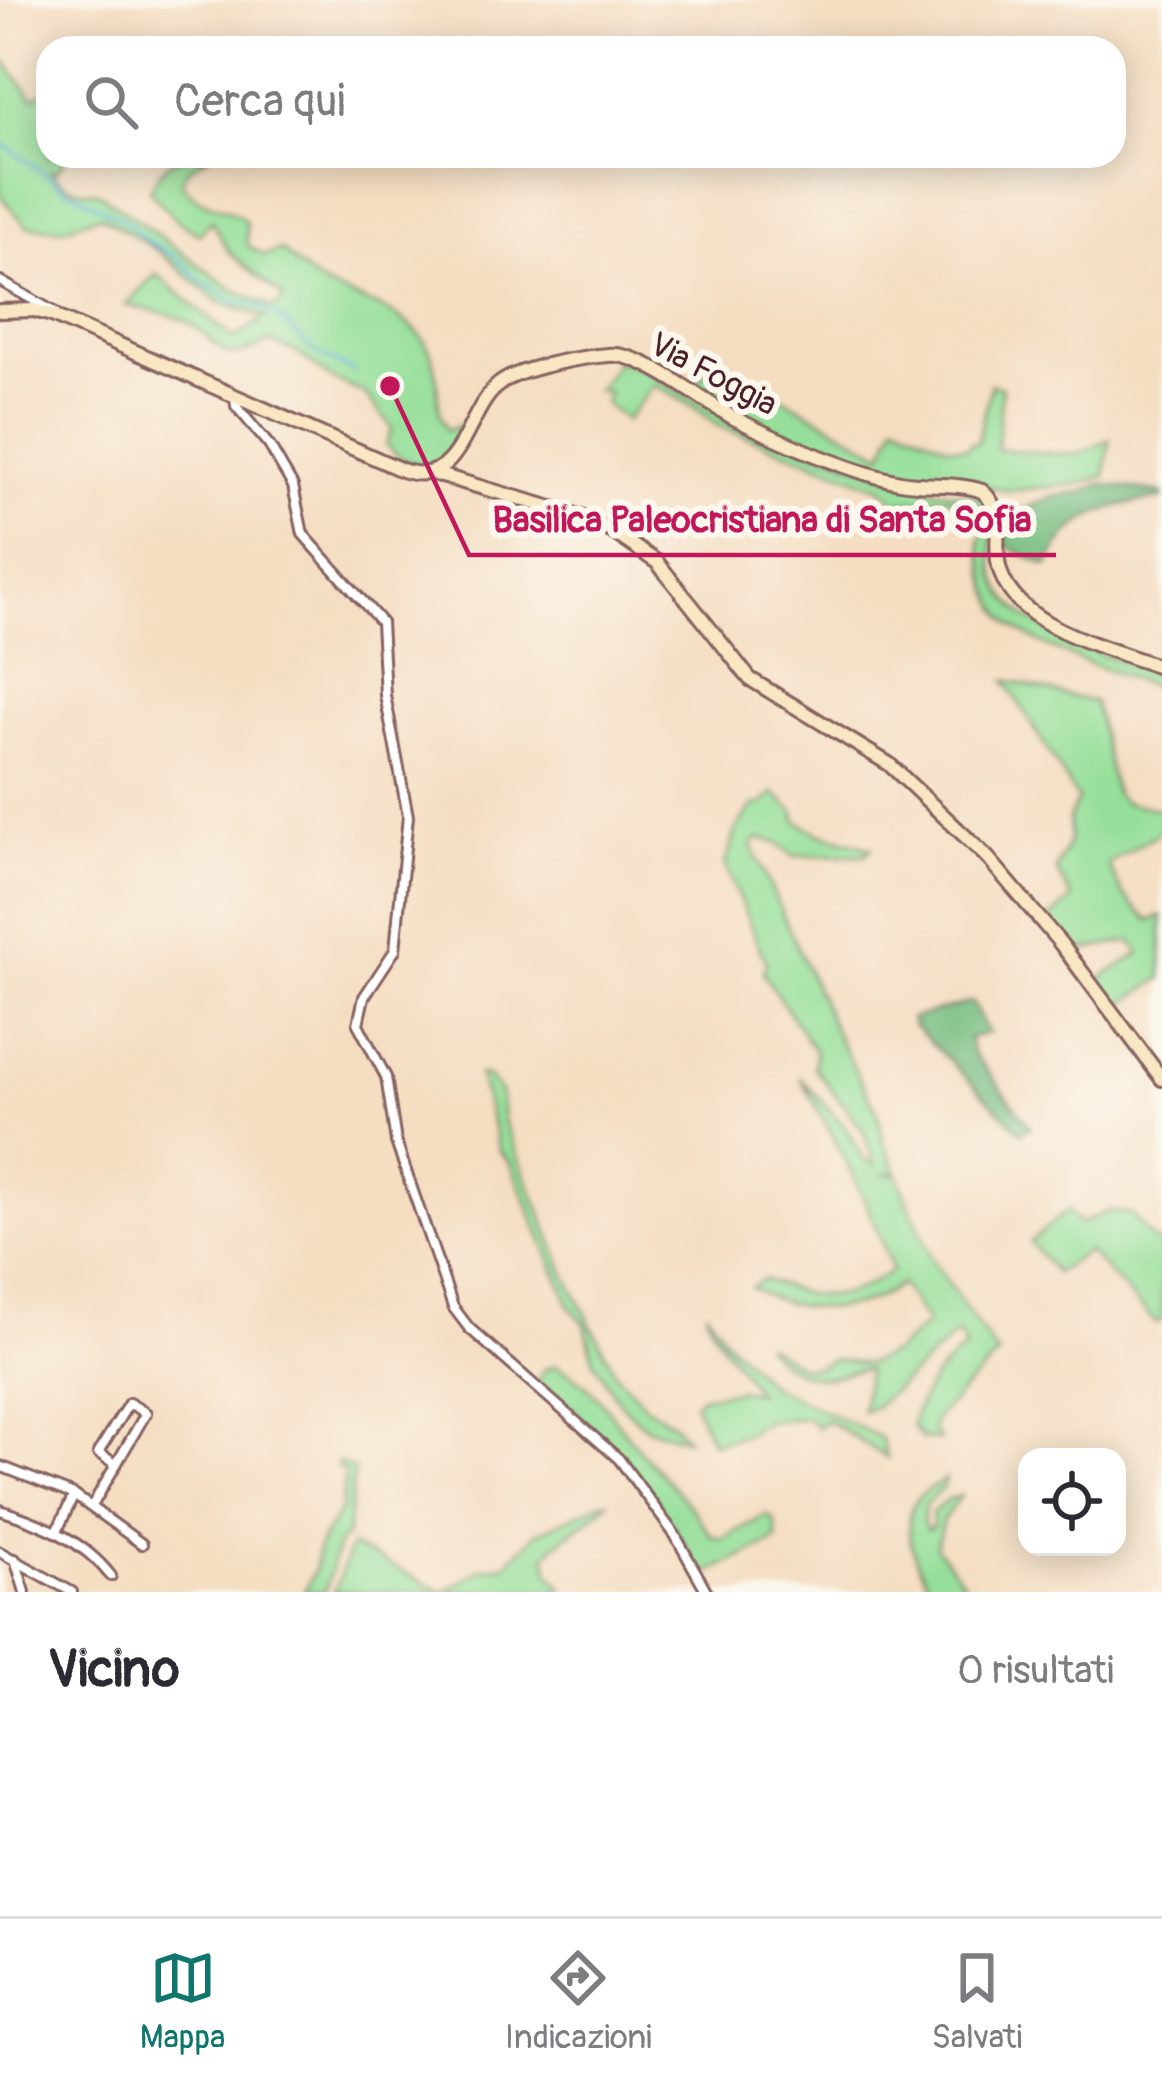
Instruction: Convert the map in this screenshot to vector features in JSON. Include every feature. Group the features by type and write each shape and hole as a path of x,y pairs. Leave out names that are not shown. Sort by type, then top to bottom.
{"main road":[{"path":"0,310 34,310 63,320 402,470 455,469 614,532 657,562 750,679 889,764 987,857 1061,944 1162,1079"},
{"name":"Via Foggia","path":"455,469 485,400 503,381 600,356 626,356 749,426 878,476 982,491 996,510 1001,575 1023,608 1045,622 1162,668"}],"street":[{"path":"0,281 63,320"},
{"path":"236,396 236,406 269,445 293,486 303,534 382,622 385,695 408,816 395,950 364,998 358,1024 386,1076 396,1142 443,1286 469,1328 619,1459 675,1535 707,1592"},
{"path":"92,1506 146,1413 129,1403 98,1453 116,1464"},
{"path":"0,1466 74,1495 142,1544"},
{"path":"57,1531 74,1495"},
{"path":"0,1510 57,1531 112,1576"},
{"path":"0,1552 72,1592"},
{"path":"14,1558 25,1592"}],"green space":[{"path":"0,55 36,96 36,168 59,168 55,173 49,169 59,180 98,192 231,288 274,308 284,298 229,252 212,221 199,234 176,220 149,190 165,168 190,168 181,183 198,199 246,222 247,245 265,256 281,250 320,283 387,311 418,333 433,359 442,419 448,430 464,424 458,440 435,465 409,462 386,446 392,428 365,394 332,379 296,352 269,342 231,354 182,320 125,305 156,274 234,339 265,317 220,303 161,253 101,215 60,229 27,226 0,196"},
{"path":"715,359 883,454 897,422 948,446 977,444 991,384 1002,387 997,449 1077,455 1110,440 1105,476 1079,484 1008,491 969,482 906,477 864,465 740,416 693,388"},
{"path":"618,360 641,368 740,426 932,490 982,497 992,522 994,570 1003,592 1018,610 1063,638 1162,676 1162,689 1056,650 1007,620 988,582 980,541 988,523 986,511 976,503 945,498 898,503 882,488 716,425 654,385 626,420 604,403 608,392 597,391"},
{"path":"1100,484 1162,493 1162,499 1093,515 1068,535 1048,566 1002,544 1014,514 1051,497"},
{"path":"1005,680 1094,702 1115,794 1124,802 1162,810 1162,831 1108,864 1123,895 1149,921 1162,916 1162,978 1114,1010 1095,982 1140,953 1131,941 1073,952 1047,922 1072,899 1056,869 1069,842 1069,818 1078,800"},
{"path":"774,793 795,812 796,820 818,833 872,848 865,855 794,856 759,838 752,846 838,1038 878,1113 897,1172 884,1174 897,1174 932,1260 998,1355 937,1417 932,1429 940,1440 922,1439 911,1424 932,1381 966,1348 958,1333 875,1407 862,1411 867,1370 829,1377 807,1375 777,1359 764,1343 802,1367 834,1359 867,1364 893,1353 927,1324 901,1284 865,1302 826,1308 788,1303 751,1287 764,1279 800,1292 830,1296 859,1289 892,1270 851,1172 800,1077 849,1131 864,1160 875,1165 863,1130 814,1067 815,1052 763,973 766,963 725,865 737,828 754,805"},
{"path":"972,1002 988,1033 969,1038 972,1052 1031,1127 1021,1132 913,1025 911,1018"},
{"path":"479,1075 487,1076 500,1091 503,1120 567,1277 616,1374 686,1439 647,1428 619,1402 594,1361 585,1324 571,1308 511,1164 499,1150"},
{"path":"1068,1210 1079,1224 1109,1211 1132,1214 1162,1246 1162,1320 1156,1323 1088,1251 1055,1273 1030,1242"},
{"path":"706,1310 724,1338 770,1385 881,1438 887,1458 827,1420 818,1427 806,1418 768,1421 742,1436 712,1443 694,1404 701,1396 756,1392 719,1340"},
{"path":"556,1365 601,1401 710,1535 722,1539 767,1515 775,1521 777,1540 703,1575 673,1526 606,1440 537,1380 545,1369"},
{"path":"338,1462 354,1470 347,1535 338,1544 325,1592 304,1592 319,1545 341,1509 345,1472 337,1468"},
{"path":"946,1478 925,1505 923,1521 927,1530 932,1528 932,1513 948,1499 960,1496 943,1520 936,1547 971,1592 935,1592 911,1544 909,1517 914,1504"},
{"path":"608,1502 546,1555 550,1574 563,1587 556,1592 444,1592 482,1569 505,1565 537,1533"},
{"path":"351,1546 444,1592 334,1592"}],"waterway":[{"path":"0,142 36,167"},
{"path":"37,168 126,221 205,284 235,302 260,306 312,350 354,372"}],"place":[{"name":"Basilica Paleocristiana di Santa Sofia","path":"390,386"}]}
